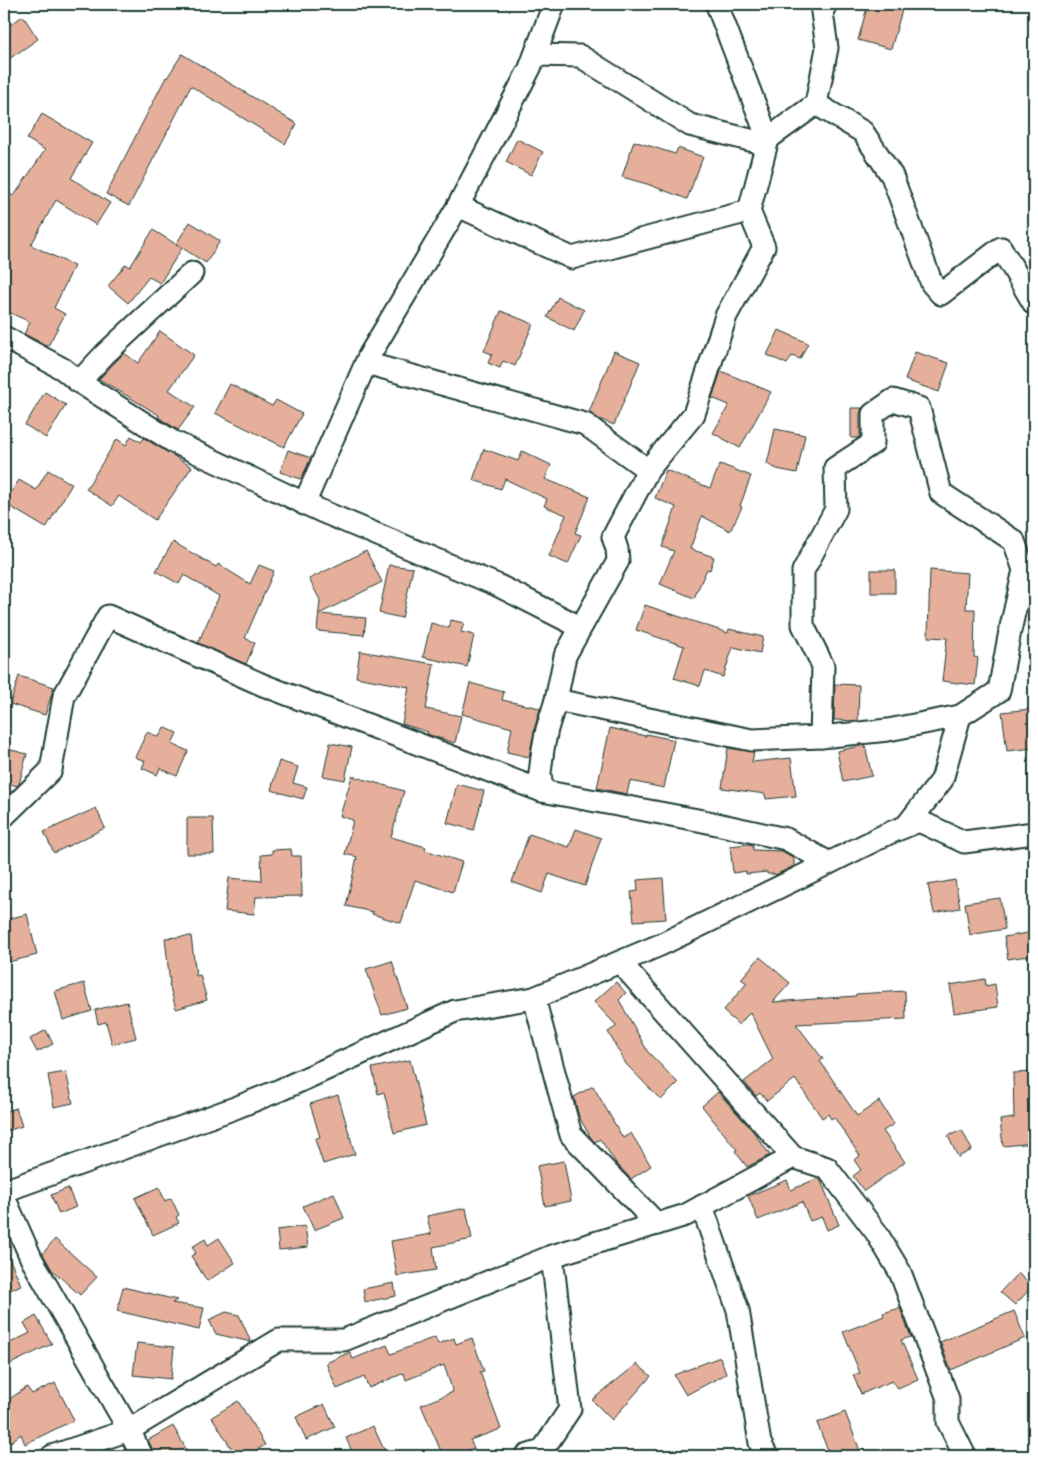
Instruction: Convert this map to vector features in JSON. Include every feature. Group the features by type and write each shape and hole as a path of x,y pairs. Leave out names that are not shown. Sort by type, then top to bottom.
{"street":[{"path":"304,504 366,363 458,206 530,68 554,4"},
{"path":"542,790 540,772 543,749 565,656 618,561 613,537 648,470 694,414 726,316 764,247 749,211 768,139 717,6 718,4"},
{"path":"535,55 580,56 690,125 762,143 816,104 827,48 822,12 826,4"},
{"path":"816,104 863,132 892,176 932,284 941,294 1000,248 1034,304"},
{"path":"458,206 572,258 749,211"},
{"path":"79,382 105,354 192,273"},
{"path":"4,337 63,369 79,382 172,441 304,504 497,585 580,627"},
{"path":"366,363 585,424 648,470"},
{"path":"556,700 752,740 821,737 888,730 960,716 999,691 1024,570 1014,541 941,493 919,408 893,400 873,414 873,443 835,468 836,509 803,571 803,625 823,666 821,737"},
{"path":"4,816 51,770 64,696 108,616 263,685 542,790 786,839 829,863"},
{"path":"907,825 942,780 960,716"},
{"path":"4,1191 280,1090 455,1010 534,998 660,945 907,825 919,821 964,842 1034,833"},
{"path":"620,962 793,1157 827,1168 876,1232 900,1272 948,1399 948,1422 965,1456"},
{"path":"534,998 571,1136 657,1224"},
{"path":"52,1456 128,1430 279,1340 344,1340 552,1256 686,1215 793,1157"},
{"path":"4,1197 32,1260 142,1456"},
{"path":"702,1206 738,1310 760,1443 767,1456"},
{"path":"526,1456 542,1451 570,1409 552,1256"}],"building":[{"path":"868,4 879,4 902,10 891,49 858,40"},
{"path":"23,16 38,39 9,59 4,51 4,29"},
{"path":"182,54 297,124 285,144 191,86 129,206 106,194 166,77"},
{"path":"42,114 92,143 71,178 110,203 96,225 56,200 31,245 74,266 54,308 65,314 48,346 24,334 30,322 4,310 4,191 14,196 45,150 27,139"},
{"path":"517,139 543,152 531,175 506,162"},
{"path":"634,141 675,154 678,148 703,157 687,199 622,177"},
{"path":"190,222 220,241 206,263 176,244"},
{"path":"153,230 182,248 160,283 149,277 128,303 108,286 126,264 130,267"},
{"path":"558,297 584,310 574,331 547,317"},
{"path":"501,311 533,324 515,366 503,361 500,368 488,363 492,354 484,351"},
{"path":"779,330 808,343 800,359 792,356 787,364 767,355"},
{"path":"160,331 194,355 169,390 195,407 178,430 158,417 159,415 99,379 124,353 138,363"},
{"path":"614,351 640,362 614,425 599,419 589,412"},
{"path":"915,352 949,363 939,392 905,380"},
{"path":"721,371 771,392 740,448 713,433 729,405 712,398"},
{"path":"230,384 272,406 276,400 302,414 284,447 215,413"},
{"path":"45,392 66,405 46,438 25,425"},
{"path":"851,408 862,408 860,414 860,436 858,438 851,438"},
{"path":"775,429 805,435 797,473 777,469 767,464"},
{"path":"131,436 141,442 144,438 192,467 155,520 119,496 112,506 86,489 117,439 126,445"},
{"path":"484,449 518,461 522,451 551,465 545,479 590,497 575,533 581,535 568,564 549,556 566,515 544,506 547,499 505,479 501,489 473,480"},
{"path":"288,450 311,458 301,479 280,472"},
{"path":"720,464 751,476 740,506 742,507 730,531 702,516 690,549 714,557 710,570 707,569 694,598 660,584 674,551 662,547 676,507 655,498 666,470 710,488"},
{"path":"48,470 72,484 46,528 4,503 19,480 36,490"},
{"path":"173,542 216,567 218,564 250,584 259,565 274,571 245,638 255,643 246,664 198,643 219,596 184,575 179,584 156,571"},
{"path":"366,551 382,582 319,614 366,618 364,635 317,631 320,600 309,579"},
{"path":"389,565 413,568 402,618 379,613"},
{"path":"871,570 895,570 895,593 871,593"},
{"path":"930,570 968,573 966,609 975,609 974,657 978,658 975,685 942,681 947,638 928,637"},
{"path":"645,605 728,633 729,629 763,637 760,653 733,647 723,677 705,671 700,686 674,678 684,646 636,630"},
{"path":"451,620 464,623 461,632 474,635 467,667 423,657 431,623 449,628"},
{"path":"360,651 434,664 426,709 461,716 455,743 402,724 409,687 356,677"},
{"path":"19,676 54,687 45,715 10,704"},
{"path":"470,683 504,692 502,700 540,708 529,757 507,752 512,728 462,714"},
{"path":"835,684 859,685 858,721 834,720"},
{"path":"1031,709 1034,748 1007,751 1002,712"},
{"path":"164,727 177,733 172,744 188,751 177,776 160,768 157,775 142,768 145,761 135,757 147,732 159,737"},
{"path":"610,728 674,740 664,788 630,781 627,794 597,788"},
{"path":"330,743 352,747 345,780 323,776"},
{"path":"865,745 872,776 843,782 837,751"},
{"path":"4,748 27,754 17,786 4,782"},
{"path":"728,748 754,752 752,762 791,758 796,796 766,799 765,794 722,788"},
{"path":"279,761 298,767 293,783 307,787 303,799 271,790"},
{"path":"352,776 404,791 391,837 426,847 425,850 462,862 453,892 415,880 401,923 372,914 373,912 346,906 357,857 345,854 353,820 340,816"},
{"path":"457,784 484,791 474,830 447,823"},
{"path":"96,808 105,828 54,853 44,832"},
{"path":"187,818 213,818 214,854 187,854"},
{"path":"576,829 601,838 585,886 549,874 542,893 512,882 529,834 569,847"},
{"path":"753,845 753,850 782,851 794,858 794,866 775,875 767,874 767,872 746,874 746,871 733,873 730,846"},
{"path":"291,849 292,856 301,856 302,896 256,897 254,914 225,911 229,878 262,881 261,855 272,854 272,850"},
{"path":"663,878 666,919 634,921 631,892 638,891 637,880"},
{"path":"955,880 960,908 934,913 928,885"},
{"path":"1000,898 1005,929 970,935 965,903"},
{"path":"27,914 37,955 4,963 4,920"},
{"path":"1034,932 1034,955 1008,959 1004,937"},
{"path":"191,936 196,976 200,975 207,1000 176,1009 169,984 165,938"},
{"path":"760,957 790,983 773,1002 905,991 906,1019 796,1024 823,1059 820,1061 857,1116 879,1101 894,1124 883,1131 905,1162 864,1191 853,1176 861,1170 854,1160 860,1156 834,1117 831,1119 828,1114 822,1118 795,1079 767,1101 760,1093 756,1096 744,1082 773,1059 750,1012 739,1025 723,1011 747,983 741,979"},
{"path":"392,961 407,1008 382,1015 366,969"},
{"path":"985,979 986,986 995,984 998,1007 954,1013 950,985"},
{"path":"616,982 626,993 619,1000 648,1052 678,1083 661,1100 626,1064 608,1032 617,1026 594,1002"},
{"path":"84,983 92,1011 63,1020 55,991"},
{"path":"127,1002 136,1038 112,1044 106,1022 98,1024 95,1010"},
{"path":"46,1030 53,1044 37,1052 30,1039"},
{"path":"410,1060 426,1125 394,1133 384,1092 378,1094 372,1068"},
{"path":"66,1072 73,1103 54,1107 48,1075"},
{"path":"1034,1072 1034,1100 1028,1100 1034,1143 1003,1146 1000,1120 1014,1118 1013,1073"},
{"path":"593,1086 623,1138 631,1133 651,1166 631,1179 616,1163 600,1139 595,1142 591,1138 579,1117 574,1097"},
{"path":"718,1092 752,1130 770,1155 747,1167 735,1151 737,1150 702,1106"},
{"path":"338,1095 355,1154 323,1164 315,1139 320,1137 310,1104"},
{"path":"16,1108 22,1126 4,1132 4,1112"},
{"path":"962,1130 972,1150 958,1157 948,1136"},
{"path":"564,1161 571,1201 545,1206 537,1166"},
{"path":"818,1178 821,1181 839,1225 827,1230 822,1217 810,1221 802,1202 758,1220 748,1196 787,1180 791,1190"},
{"path":"159,1187 165,1201 171,1198 179,1215 176,1217 179,1223 153,1235 135,1198"},
{"path":"68,1188 76,1207 59,1214 51,1195"},
{"path":"334,1193 344,1218 314,1230 303,1206"},
{"path":"466,1208 472,1239 433,1247 436,1270 397,1276 391,1241 431,1234 427,1216"},
{"path":"305,1226 308,1247 279,1250 277,1230"},
{"path":"219,1238 235,1263 207,1281 191,1256 196,1253 192,1247 205,1239 208,1245"},
{"path":"55,1239 97,1277 80,1295 52,1270 43,1254"},
{"path":"4,1246 21,1285 4,1293"},
{"path":"1018,1273 1032,1287 1015,1305 1000,1292"},
{"path":"394,1283 396,1296 365,1302 363,1289"},
{"path":"123,1287 177,1300 172,1303 204,1308 199,1330 117,1311"},
{"path":"900,1308 911,1337 901,1340 918,1379 898,1388 892,1381 861,1394 853,1375 860,1373 843,1332 884,1316 883,1313"},
{"path":"1014,1311 1025,1338 951,1370 940,1342"},
{"path":"226,1312 239,1315 251,1342 216,1334 209,1320"},
{"path":"36,1316 52,1344 4,1367 4,1346 30,1333 24,1323"},
{"path":"435,1337 438,1344 454,1338 456,1344 472,1338 484,1371 480,1372 501,1429 470,1440 474,1448 454,1456 443,1456 421,1405 453,1392 444,1365 406,1380 404,1373 369,1388 364,1377 337,1389 326,1363 350,1352 353,1359 387,1345 391,1354"},
{"path":"137,1343 174,1347 171,1379 133,1375"},
{"path":"720,1357 726,1374 686,1395 674,1375"},
{"path":"637,1364 651,1376 612,1420 592,1400"},
{"path":"55,1383 74,1420 25,1444 21,1434 4,1447 4,1405 27,1387 32,1394"},
{"path":"238,1401 265,1445 246,1456 236,1456 212,1417"},
{"path":"324,1404 335,1427 306,1440 296,1417"},
{"path":"845,1412 862,1456 830,1456 817,1423"},
{"path":"173,1426 190,1456 156,1456 148,1440"},
{"path":"373,1426 387,1456 354,1456 346,1438"}]}
